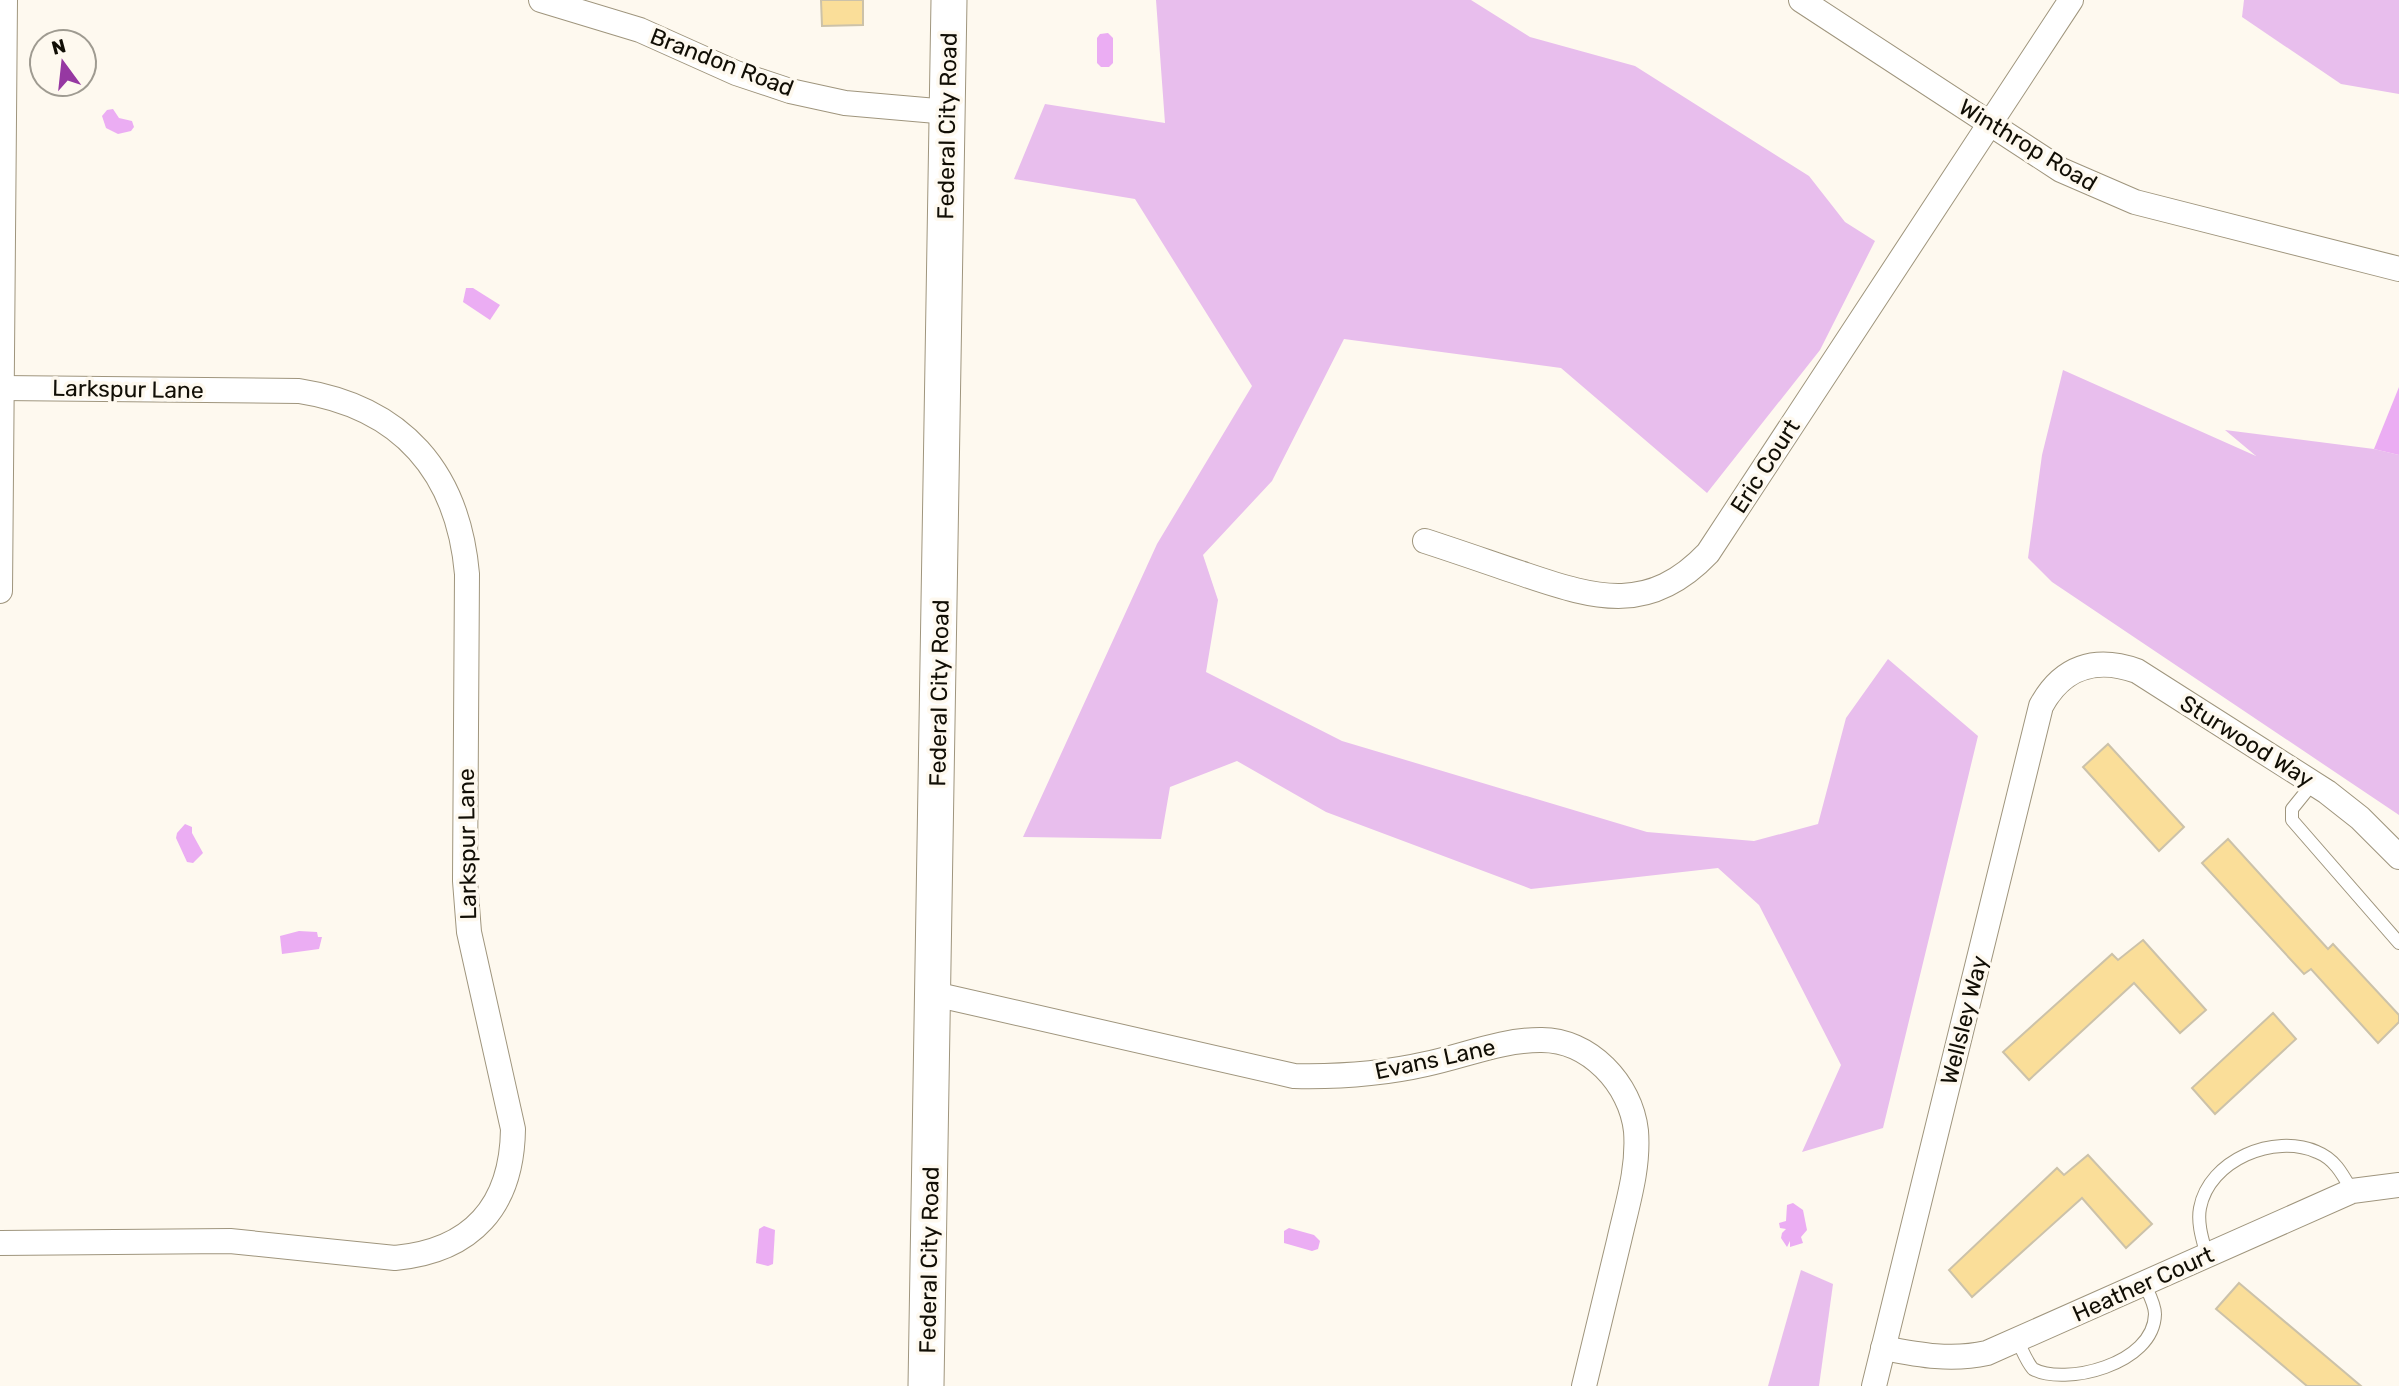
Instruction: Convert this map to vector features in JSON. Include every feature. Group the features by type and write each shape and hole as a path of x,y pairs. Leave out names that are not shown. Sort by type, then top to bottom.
{"street":[{"path":"0,591 5,0"},
{"name":"Brandon Road","path":"541,0 640,30 736,73 790,91 845,103 948,112"},
{"name":"Federal City Road","path":"926,1386 949,0"},
{"name":"Winthrop Road","path":"1801,0 2061,170 2102,190 2135,202 2399,269"},
{"name":"Eric Court","path":"1425,541 1600,597 1648,593 1673,582 1694,568 1708,553 2071,0"},
{"name":"Larkspur Lane","path":"0,1243 230,1241 395,1258 421,1255 446,1247 468,1234 485,1217 508,1177 513,1142 510,1116 469,932 465,881 467,574 464,543 446,489 429,462 385,421 357,406 327,396 299,391 2,388"},
{"name":"Sturwood Way","path":"2077,668 2097,663 2118,664 2137,671 2313,783 2360,818 2399,857"},
{"name":"Wellsley Way","path":"1874,1386 2041,706 2050,690 2077,668"},
{"name":"Evans Lane","path":"934,994 1294,1076 1346,1077 1389,1071 1506,1043 1541,1039 1559,1042 1592,1056 1607,1069 1631,1111 1636,1130 1636,1168 1584,1386"},
{"name":"Heather Court","path":"1883,1348 1938,1358 1963,1358 2017,1340 2352,1191 2399,1185"}],"lane":[{"path":"2313,783 2292,809 2292,820 2399,943"},
{"path":"2207,1256 2200,1230 2200,1208 2207,1189 2218,1175 2252,1152 2273,1146 2316,1151 2342,1171 2352,1191"},
{"path":"2017,1340 2034,1370 2050,1377 2076,1380 2111,1371 2141,1350 2152,1333 2155,1311 2144,1283"}],"shaded area":[{"path":"1156,0 1471,0 1530,37 1635,66 1809,176 1845,222 1875,241 1820,350 1707,493 1561,368 1344,339 1272,481 1203,555 1218,600 1206,672 1342,741 1647,832 1754,841 1818,824 1846,718 1888,659 1978,736 1883,1128 1802,1152 1841,1065 1759,905 1718,868 1531,889 1326,812 1237,761 1170,787 1161,839 1023,837 1157,544 1252,386 1135,199 1014,179 1045,104 1165,123"},
{"path":"2244,0 2399,0 2399,94 2341,84 2242,17"},
{"path":"1108,33 1113,38 1113,63 1109,67 1101,67 1097,63 1097,38 1100,34"},
{"path":"113,109 119,118 132,121 134,127 131,131 118,134 106,128 102,116 107,110"},
{"path":"466,288 473,288 500,305 490,320 463,302"},
{"path":"2063,370 2256,456 2225,430 2374,449 2399,455 2399,815 2052,582 2028,558 2042,455"},
{"path":"2399,387 2399,455 2374,449"},
{"path":"185,824 192,827 192,833 203,853 193,863 187,862 176,838"},
{"path":"299,931 317,932 318,937 322,937 319,949 282,954 280,936"},
{"path":"1793,1203 1803,1210 1807,1230 1801,1237 1803,1243 1790,1247 1790,1241 1787,1247 1781,1238 1786,1229 1780,1228 1779,1223 1786,1221 1787,1205"},
{"path":"764,1226 775,1230 773,1264 768,1266 756,1263 759,1229"},
{"path":"1289,1228 1314,1235 1320,1241 1318,1249 1312,1251 1284,1243 1284,1231"},
{"path":"1801,1270 1833,1284 1819,1386 1768,1386"}],"building":[{"path":"821,0 863,0 863,25 822,26"},
{"path":"2108,744 2184,827 2159,851 2083,767"},
{"path":"2228,839 2328,949 2333,944 2399,1015 2399,1022 2378,1043 2311,969 2304,974 2202,863"},
{"path":"2143,940 2206,1010 2180,1033 2134,983 2029,1080 2003,1052 2112,954 2118,960"},
{"path":"2273,1013 2296,1039 2215,1114 2192,1088"},
{"path":"2088,1155 2152,1224 2126,1248 2082,1198 1972,1297 1949,1270 2057,1168 2064,1175"},
{"path":"2239,1283 2361,1386 2307,1386 2216,1309"}]}
